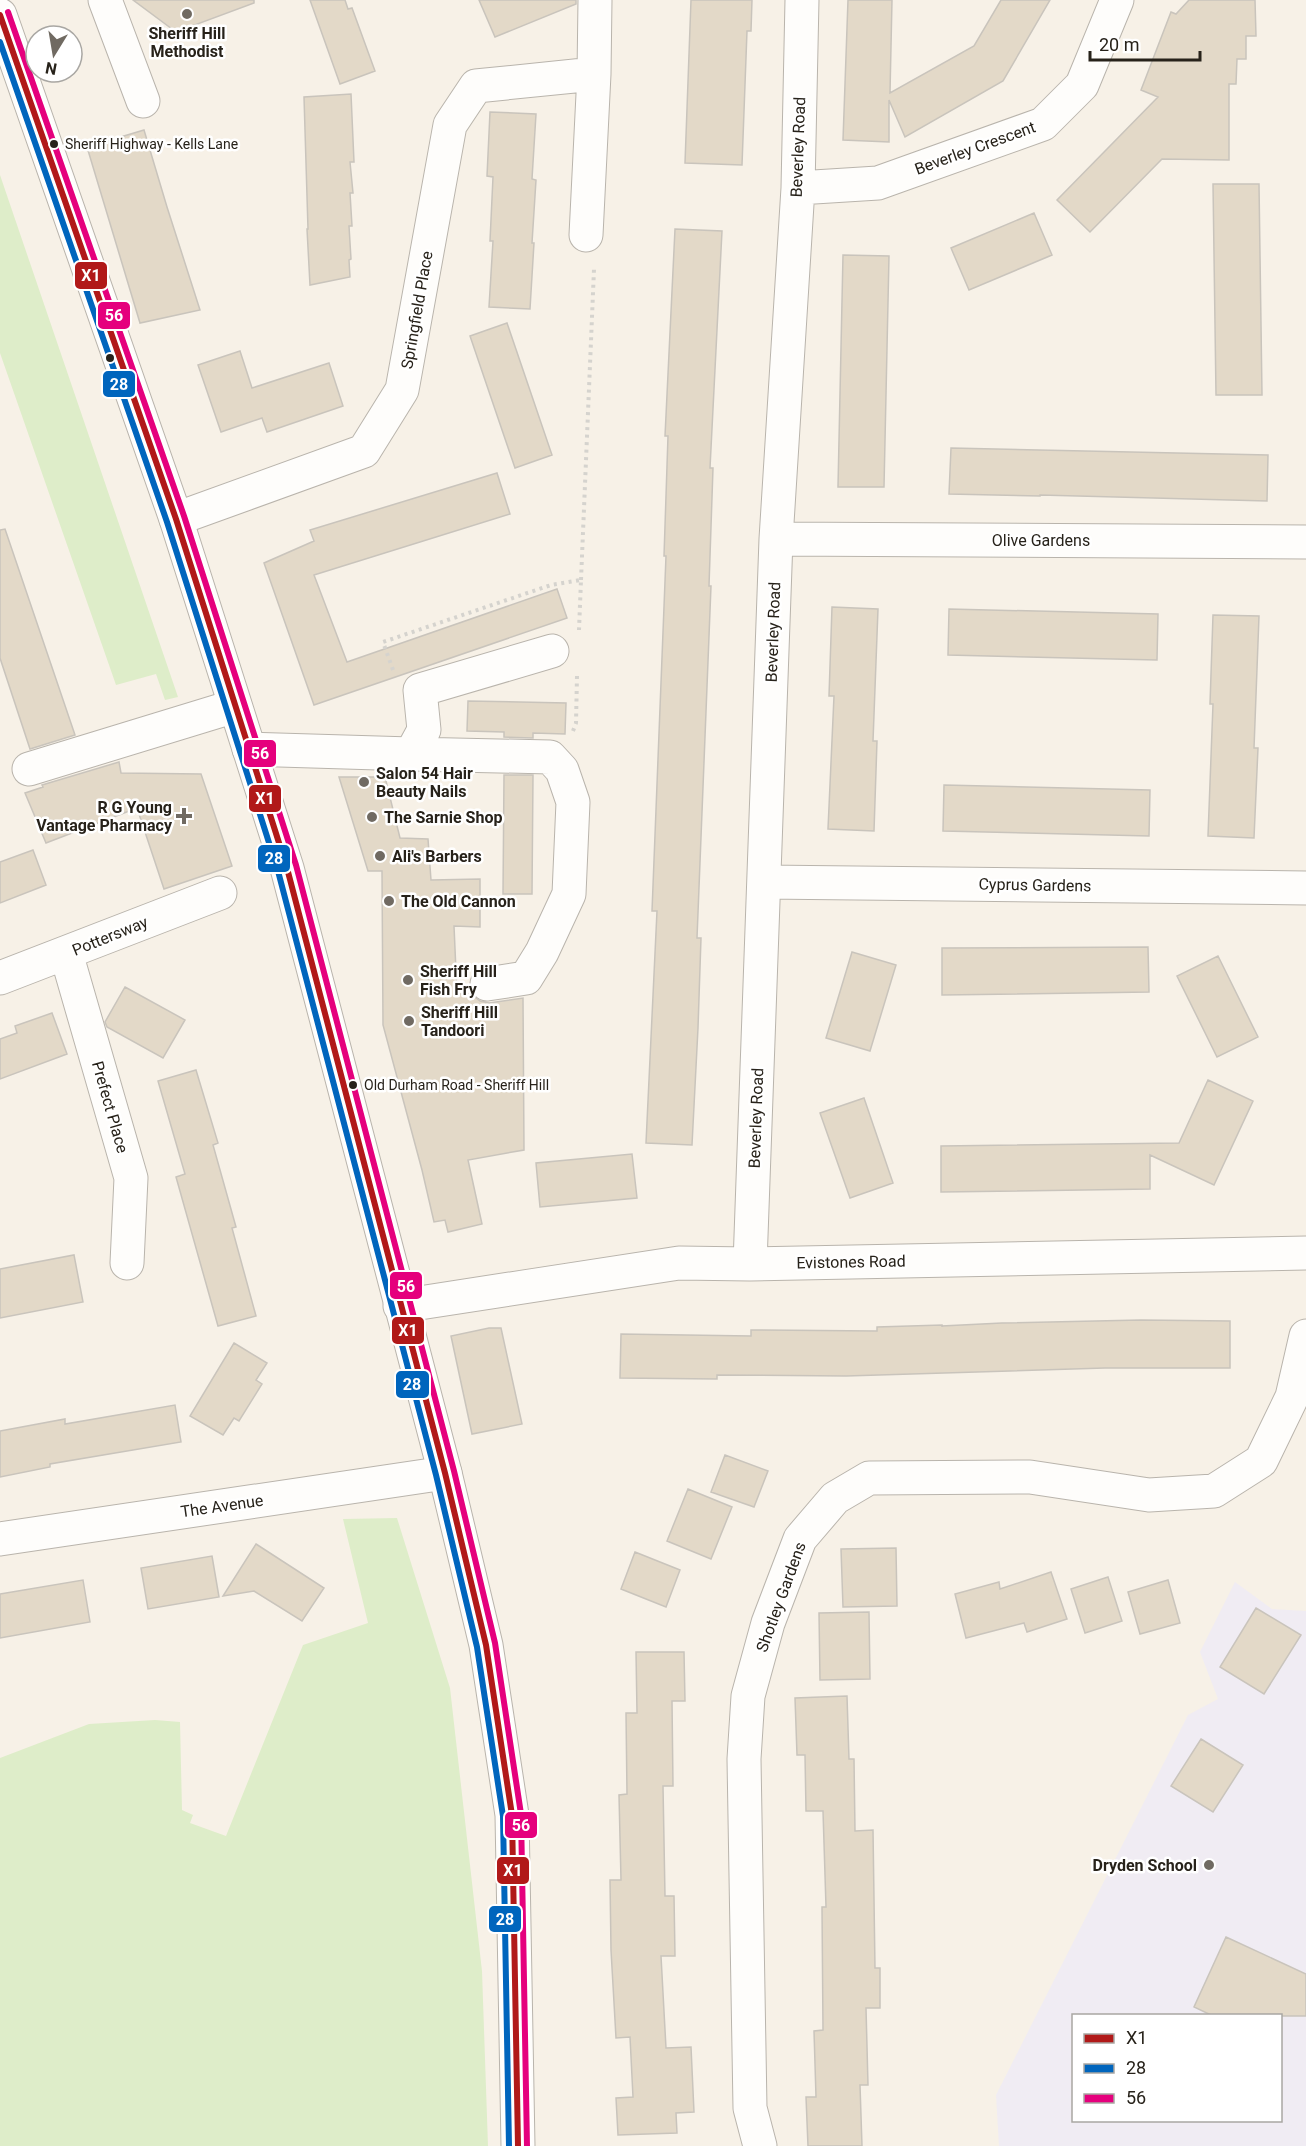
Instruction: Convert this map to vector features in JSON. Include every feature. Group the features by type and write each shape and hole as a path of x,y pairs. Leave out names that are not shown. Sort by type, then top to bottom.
{"street":[{"path":"105,0 143,101"},
{"path":"586,235 594,74 595,0"},
{"name":"Beverley Road","path":"750,1264 776,539 798,188 802,0"},
{"name":"Beverley Crescent","path":"798,188 878,183 1043,124 1082,85 1117,0"},
{"path":"0,15 176,519 290,878 399,1306 445,1473 486,1646 512,1815 518,2146"},
{"name":"Springfield Place","path":"176,519 363,451 402,390 450,124 476,86 594,74"},
{"name":"Olive Gardens","path":"776,539 1306,542"},
{"path":"411,754 424,730 420,690 552,651"},
{"path":"29,769 235,706"},
{"path":"249,749 550,757 562,770 573,802 569,894 542,952 525,978 487,984"},
{"name":"Cyprus Gardens","path":"764,882 1306,888"},
{"name":"Pottersway","path":"0,978 220,893"},
{"name":"Prefect Place","path":"66,953 131,1178 127,1263"},
{"name":"Evistones Road","path":"399,1306 679,1263 750,1264 1306,1253"},
{"name":"Shotley Gardens","path":"760,2146 750,2108 744,1759 747,1707 768,1623 800,1539 835,1498 869,1478 1030,1477 1149,1495 1214,1491 1261,1461 1292,1397 1306,1336"},
{"name":"The Avenue","path":"0,1539 445,1473"}],"path":[{"path":"581,580 595,240 586,235"}],"shaded area":[{"name":"Dryden School","path":"1235,1582 1272,1609 1306,1611 1306,2146 999,2146 996,2095 1188,1715 1218,1699 1200,1652"}],"green space":[{"path":"0,175 178,697 165,700 156,674 116,685 0,353"},
{"path":"397,1518 450,1688 482,1971 488,2146 0,2146 0,1758 89,1724 155,1720 180,1722 182,1810 193,1815 190,1823 226,1836 303,1645 368,1623 343,1519"}],"building":[{"name":"Sheriff Hill Methodist","path":"133,0 254,0 254,3 176,32"},
{"path":"310,0 345,0 348,9 352,8 375,71 340,84"},
{"path":"479,0 576,0 576,4 495,37"},
{"path":"691,0 752,0 751,31 747,31 742,165 685,163"},
{"path":"848,0 892,0 890,93 974,46 1001,0 1050,0 1003,81 905,137 889,100 889,142 843,140"},
{"path":"1189,0 1255,0 1256,36 1246,36 1246,59 1237,59 1236,84 1229,84 1229,160 1162,159 1090,232 1057,200 1158,97 1141,90 1171,12 1176,14"},
{"path":"351,94 354,162 350,162 353,193 350,193 352,226 349,226 350,277 310,285 304,97"},
{"path":"490,112 536,114 532,179 536,180 530,309 489,307 493,241 490,241 493,177 487,176"},
{"path":"144,130 200,310 140,323 87,147"},
{"path":"1213,184 1259,184 1262,395 1216,395"},
{"path":"1034,213 1052,255 969,290 951,248"},
{"path":"675,229 722,231 710,468 713,468 709,586 711,586 697,938 701,938 692,1145 646,1143 657,911 652,911 666,556 664,556 668,436 665,436"},
{"path":"843,255 889,256 884,487 838,487"},
{"path":"507,323 552,455 515,468 470,336"},
{"path":"240,351 252,388 329,363 343,406 267,432 262,418 221,432 198,365"},
{"path":"951,448 1268,455 1267,501 949,494"},
{"path":"497,473 510,514 314,575 347,662 557,589 567,618 314,705 264,563 314,541 310,530"},
{"path":"5,529 75,735 30,749 0,658 0,530"},
{"path":"832,607 878,609 873,741 877,741 874,831 828,829 834,696 829,696"},
{"path":"949,609 1158,614 1157,660 948,655"},
{"path":"1213,615 1259,616 1254,748 1258,748 1254,838 1208,836 1213,704 1210,704"},
{"path":"468,701 566,703 565,734 533,733 533,738 504,737 504,732 467,731"},
{"path":"119,762 121,773 201,774 232,866 164,889 137,808 46,843 25,793 43,787 42,785"},
{"path":"504,775 533,775 532,894 503,894"},
{"path":"339,777 385,777 400,838 428,839 431,880 480,879 480,927 454,926 457,994 471,994 480,1001 489,1003 523,998 524,1150 468,1160 482,1224 448,1232 445,1220 434,1222 383,1025 382,871 368,871"},
{"path":"944,785 1150,790 1149,836 943,831"},
{"path":"33,850 46,885 0,903 0,862"},
{"path":"1148,947 1149,992 942,995 942,948"},
{"path":"852,952 896,965 870,1051 826,1038"},
{"path":"1218,956 1258,1037 1217,1057 1177,976"},
{"path":"125,987 185,1020 163,1058 107,1027 105,1022"},
{"path":"52,1013 67,1054 0,1079 0,1039 17,1033 15,1026"},
{"path":"196,1070 218,1143 213,1145 236,1227 232,1228 256,1316 218,1326 176,1177 185,1174 158,1081"},
{"path":"1208,1080 1253,1101 1214,1185 1150,1155 1150,1189 941,1192 941,1146 1179,1143"},
{"path":"864,1098 893,1183 850,1198 820,1113"},
{"path":"632,1154 637,1198 540,1207 536,1163"},
{"path":"74,1255 83,1302 0,1318 0,1269"},
{"path":"1141,1320 1230,1321 1230,1368 1105,1368 846,1376 717,1375 717,1379 620,1378 621,1334 751,1336 751,1330 877,1331 877,1327"},
{"path":"489,1328 501,1328 522,1424 472,1434 451,1336"},
{"path":"234,1343 267,1363 256,1380 262,1384 239,1421 234,1418 223,1435 190,1416"},
{"path":"175,1405 181,1442 50,1464 50,1467 0,1477 0,1431 65,1419 65,1424"},
{"path":"725,1455 768,1471 754,1507 711,1492"},
{"path":"688,1489 732,1507 711,1559 667,1541"},
{"path":"256,1544 324,1588 302,1621 254,1591 223,1596"},
{"path":"896,1548 897,1606 843,1607 841,1549"},
{"path":"635,1552 680,1570 666,1607 621,1589"},
{"path":"212,1556 219,1597 148,1609 141,1568"},
{"path":"1051,1572 1067,1619 1027,1632 1024,1623 966,1638 955,1594 999,1582 1000,1589"},
{"path":"1108,1577 1122,1621 1085,1633 1071,1589"},
{"path":"83,1580 90,1622 0,1638 0,1594"},
{"path":"1168,1580 1180,1623 1140,1634 1128,1592"},
{"path":"1256,1608 1301,1635 1264,1694 1220,1667"},
{"path":"869,1612 870,1679 820,1680 819,1613"},
{"path":"636,1652 684,1652 685,1701 672,1701 673,1786 663,1786 665,1896 674,1896 675,1956 661,1956 666,2048 691,2047 694,2112 676,2113 677,2133 618,2135 616,2098 633,2097 630,2037 616,2038 610,1880 621,1880 619,1795 627,1794 626,1713 637,1713"},
{"path":"847,1696 849,1759 854,1759 855,1831 873,1830 875,1968 880,1968 880,2008 866,2008 868,2085 860,2085 862,2146 808,2146 806,2097 816,2097 814,2031 823,2030 822,1907 826,1907 823,1811 806,1811 805,1755 797,1755 795,1698"},
{"path":"1201,1739 1243,1765 1213,1812 1171,1786"},
{"path":"1226,1937 1306,1974 1306,2016 1209,2014 1194,2007"}],"transit line":[{"name":"56","path":"8,12 184,516 296,865 454,1471 495,1643 521,1814 527,2146"},
{"name":"X1","path":"0,15 176,519 287,868 445,1473 486,1645 512,1815 518,2146"},
{"name":"28","path":"0,42 167,522 278,871 436,1475 477,1647 503,1816 509,2146"}],"place":[{"name":"Sheriff Hill Methodist","path":"187,14"},
{"name":"Sheriff Highway - Kells Lane","path":"54,144"},
{"name":"Salon 54 Hair Beauty Nails","path":"364,782"},
{"name":"R G Young Vantage Pharmacy","path":"184,816"},
{"name":"The Sarnie Shop","path":"372,817"},
{"name":"Ali's Barbers","path":"380,856"},
{"name":"The Old Cannon","path":"389,901"},
{"name":"Sheriff Hill Fish Fry","path":"408,980"},
{"name":"Sheriff Hill Tandoori","path":"409,1021"},
{"name":"Old Durham Road - Sheriff Hill","path":"353,1085"},
{"name":"Dryden School","path":"1209,1865"}]}
